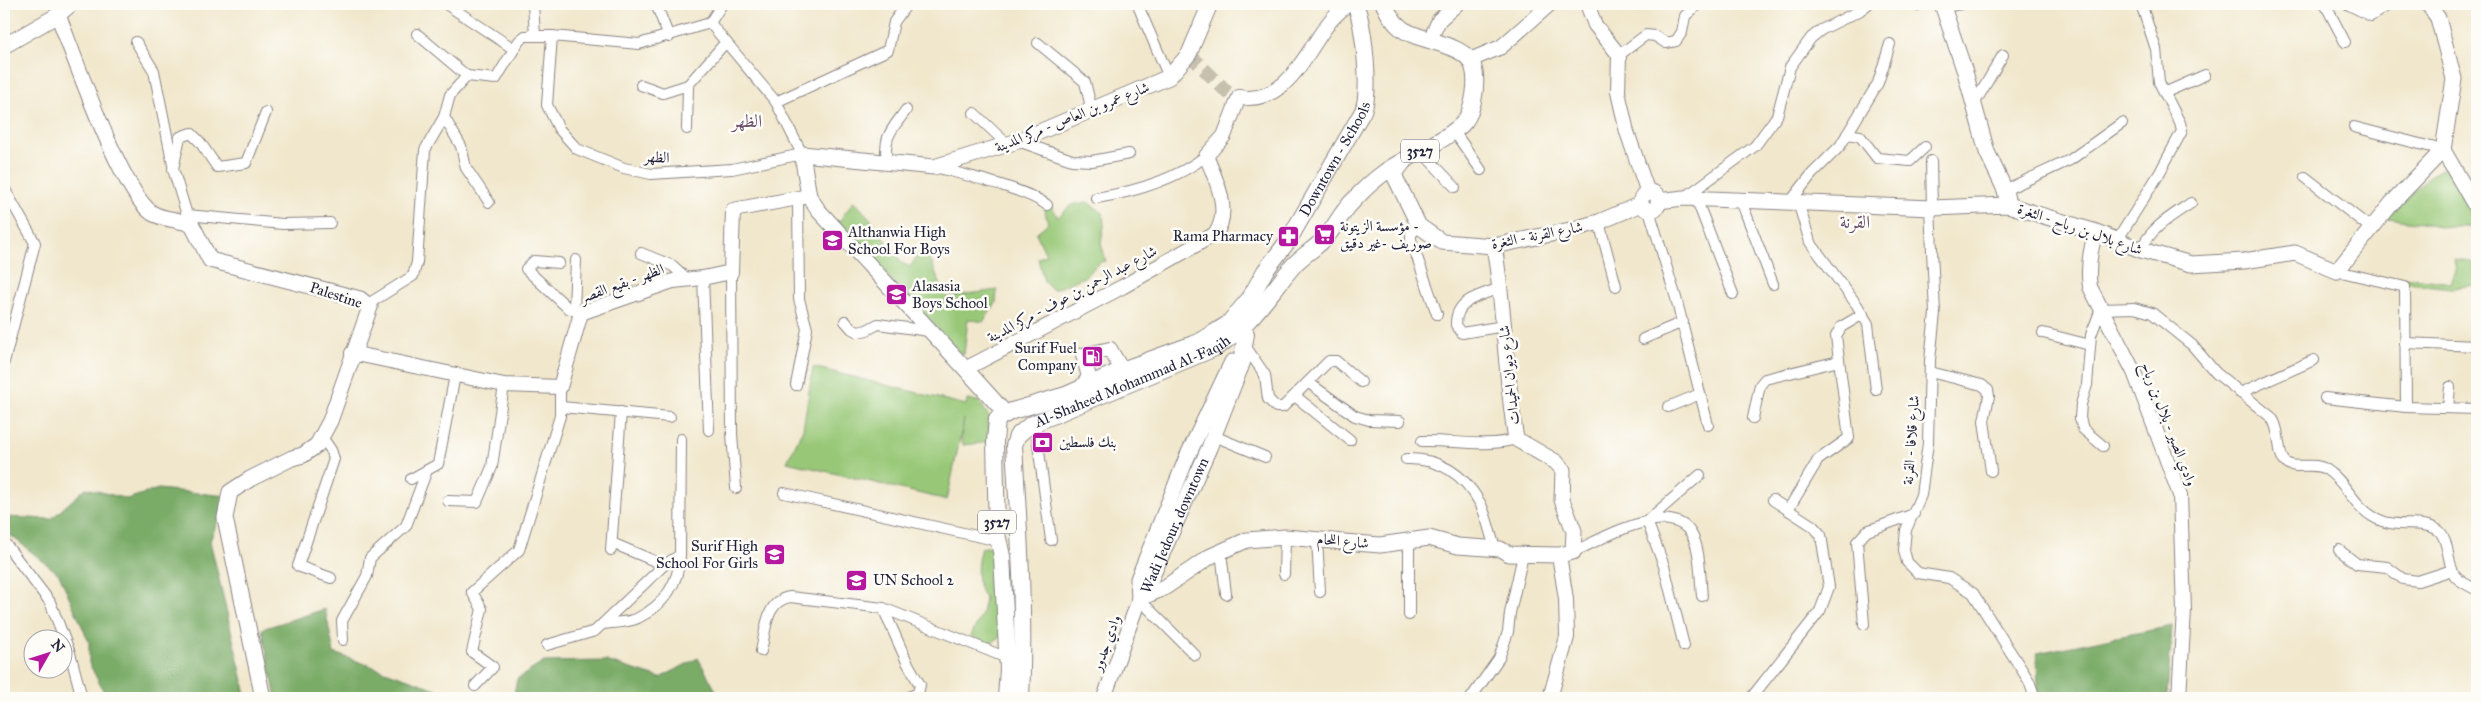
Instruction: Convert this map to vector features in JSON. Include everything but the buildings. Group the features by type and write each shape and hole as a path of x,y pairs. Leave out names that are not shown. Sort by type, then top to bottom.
{"main road":[{"path":"4,46 58,15 70,4"},
{"name":"شارع عمرو بن العاص - مركز المدينة","path":"802,154 934,167 1013,143 1169,77 1189,54 1210,4"},
{"name":"Downtown - Schools","path":"1072,392 1122,370 1232,329 1256,286 1288,241 1359,122 1367,102 1366,75 1355,4"},
{"path":"1384,4 1388,14 1402,29 1452,48 1470,60"},
{"path":"2337,270 2392,202 2443,150 2454,79 2438,18 2428,4"},
{"path":"1943,5 1965,72 1986,152 2007,198"},
{"path":"58,15 124,176 152,213 189,219"},
{"name":"3527","path":"1238,359 1266,303 1294,265 1326,237 1353,200 1376,180 1464,122 1474,100 1474,66 1470,60"},
{"path":"2443,150 2477,209"},
{"path":"802,154 803,197 818,210 929,331 967,368 1006,414"},
{"path":"1398,185 1394,175 1405,160"},
{"path":"1376,180 1387,180 1398,185"},
{"name":"شارع القرنة - الثغرة","path":"1398,185 1419,226 1442,242 1494,246 1599,222 1649,202"},
{"name":"شارع بلال بن رباح - الثغرة","path":"1649,202 1690,198 1931,208 2007,198 2142,250 2191,264 2244,261 2295,253 2337,270"},
{"name":"Palestine","path":"189,219 195,227 210,260 360,299 368,304 370,310 352,353 330,421 317,445 303,455 292,458 250,479 230,492 225,518 263,698"},
{"name":"شارع ديوان الحميدات","path":"1494,246 1501,288 1508,390 1516,439 1556,462 1563,470 1562,500 1574,531 1566,553"},
{"path":"1256,286 1256,294 1259,300 1266,303"},
{"name":"Al-Shaheed Mohammad Al-Faqih","path":"1021,698 1023,655 1021,541 1014,442 1017,436 1033,423 1215,348 1232,329 1266,303"},
{"path":"1232,329 1232,344 1238,359"},
{"name":"Wadi Jedour, downtown","path":"1139,600 1145,592 1214,436 1238,359"},
{"name":"Wadi Jedour, downtown","path":"1139,600 1138,579 1187,457 1238,359"},
{"path":"1118,389 1124,379 1122,370"},
{"name":"Al-Shaheed Mohammad Al-Faqih","path":"1006,414 1072,392"},
{"name":"3527","path":"1006,414 1004,424 1010,432 1033,423"},
{"name":"3527","path":"1006,414 998,419 995,432 998,541 1002,556 1007,658 1006,698"},
{"name":"شارع اللحام","path":"1139,600 1164,588 1221,552 1247,540 1285,537 1380,545 1409,539 1429,538 1458,546 1495,548 1509,554 1566,553"}],"street":[{"path":"446,4 514,49"},
{"path":"533,4 535,36"},
{"path":"656,4 669,37"},
{"path":"417,34 467,76 496,79 519,41 526,36 552,36 639,44 669,37 710,23 722,4"},
{"path":"776,102 888,50 894,22 907,4"},
{"path":"1096,198 1124,193 1170,178 1206,156 1224,136 1238,97 1252,97 1272,92 1282,86 1320,38 1330,20 1348,4"},
{"path":"1430,40 1439,20 1457,4"},
{"path":"1470,60 1501,47 1550,4"},
{"path":"1587,4 1595,25 1619,55 1618,92 1627,132 1683,322 1708,425"},
{"path":"1619,55 1646,35 1655,36 1666,43 1676,41 1682,32 1685,16 1698,4"},
{"path":"1733,294 1690,198 1754,146 1777,116 1790,67 1811,38 1821,30 1859,11 1868,4"},
{"path":"1943,5 1961,4"},
{"path":"2118,240 2181,134 2181,125 2159,82 2156,49 2141,4"},
{"path":"2325,4 2345,42"},
{"path":"2347,4 2371,16 2390,4"},
{"path":"1139,8 1169,77"},
{"path":"710,23 776,102 802,154"},
{"name":"الظهر","path":"552,36 547,105 559,129 577,149 624,168 651,174 732,169 802,154"},
{"path":"136,42 154,72 174,169 189,219 284,224 330,223"},
{"path":"641,85 663,93 688,85 726,42"},
{"path":"1038,43 1082,78 1087,87 1092,111"},
{"path":"1876,390 1868,324 1863,314 1810,242 1794,202 1812,174 1840,146 1848,134 1878,83 1890,44"},
{"path":"1973,106 2003,56"},
{"path":"2164,93 2205,75"},
{"path":"368,304 414,276 417,262 425,150 444,117 450,95 467,76"},
{"path":"687,130 688,85"},
{"path":"887,163 884,147 890,129 906,110"},
{"path":"174,169 180,137 191,133 200,142 217,168 246,163 266,112"},
{"path":"974,113 1013,143 1072,160 1092,161 1129,154"},
{"path":"444,117 458,140 466,168 489,202"},
{"path":"2007,198 2070,160 2122,123"},
{"path":"2354,127 2443,150"},
{"path":"1453,130 1481,170"},
{"path":"1848,134 1861,137 1873,155 1881,159 1910,161 1925,147"},
{"path":"1421,151 1454,188"},
{"name":"شارع عبد الرحمن بن عوف - مركز المدينة","path":"967,368 1122,287 1215,234 1222,223 1223,212 1216,180 1206,156"},
{"name":"شارع قلافا - القرنة","path":"1931,161 1935,313 1930,372 1928,443 1923,486 1903,542 1905,556 1911,567 1923,575 1942,576 1956,580 1973,593 2029,681 2035,698"},
{"path":"934,167 987,181 1037,199 1047,205"},
{"path":"2304,177 2372,229"},
{"path":"4,188 35,243 4,362"},
{"path":"736,488 732,434 731,272 733,210 803,197 799,299 807,329 796,385"},
{"path":"1741,201 1773,284"},
{"path":"2142,250 2145,241 2159,225 2191,203"},
{"path":"1599,222 1616,286"},
{"path":"1419,226 1412,233 1411,240 1437,314"},
{"name":"وادي الصير - بلال بن رباح","path":"2096,232 2089,258 2088,273 2090,286 2134,372 2180,495 2184,610 2179,698"},
{"path":"641,253 673,266 688,280"},
{"path":"559,264 534,261 526,269 568,308 577,312 576,260"},
{"path":"2337,270 2405,287 2406,407"},
{"name":"الظهر - بقيع القصر","path":"560,387 577,312 673,281 703,278 731,272"},
{"path":"703,278 709,430"},
{"path":"1501,288 1464,303 1458,310 1456,324 1462,333 1504,326"},
{"path":"2103,446 2083,429 2080,418 2081,404 2087,385 2091,335 2101,309 2134,308 2152,313 2192,345 2216,373 2274,421 2279,432 2282,457 2286,463 2294,466 2313,465 2328,471 2360,507 2378,520 2394,525 2437,530 2443,538 2456,578 2477,590"},
{"path":"1788,510 1818,460 1849,438 1837,332 1843,325 1863,314"},
{"path":"845,321 852,329 858,332 878,324 929,331"},
{"path":"1643,339 1683,322"},
{"path":"2043,333 2090,345"},
{"path":"2405,343 2477,346"},
{"path":"1072,392 1089,377 1084,358 1107,348 1113,350 1122,370"},
{"path":"352,353 504,386 560,387 561,407 519,550 472,592 482,609 472,652 493,667 475,686"},
{"path":"1238,359 1264,375 1270,403 1276,407 1283,407 1332,360 1336,361 1361,382"},
{"path":"2240,393 2314,360"},
{"path":"1753,418 1760,385 1765,379 1840,361"},
{"path":"1930,372 1982,385 1988,390 1989,396 1984,422 1991,471"},
{"path":"411,479 438,464 455,375"},
{"path":"1309,383 1355,416 1369,420 1400,422"},
{"path":"448,501 477,502 492,467 504,386"},
{"path":"2448,408 2450,387"},
{"path":"1668,407 1700,394"},
{"path":"1295,396 1350,440"},
{"path":"2325,398 2406,407 2477,410"},
{"path":"561,407 670,417"},
{"path":"621,412 611,547 664,564"},
{"path":"1033,423 1051,540"},
{"path":"1214,436 1265,457"},
{"path":"322,437 331,450 334,459 298,566 331,578"},
{"path":"603,624 638,619 656,605 672,588 676,580 680,555 681,439"},
{"path":"1422,441 1476,443 1505,442 1516,439"},
{"path":"1406,458 1438,463 1449,468 1460,478 1480,503 1495,548"},
{"path":"343,640 342,621 367,576 370,558 406,526 427,470"},
{"path":"1646,521 1700,475"},
{"path":"784,493 998,541"},
{"path":"1751,698 1820,611 1829,587 1821,535 1813,526 1773,500"},
{"path":"1864,624 1857,542 1867,531 1914,514"},
{"path":"1550,698 1567,637 1566,553 1646,521 1660,518 1673,520 1689,531 1697,549 1702,596"},
{"path":"1646,521 1664,566 1684,646"},
{"path":"1284,574 1285,537"},
{"path":"1317,539 1320,592"},
{"path":"1409,539 1409,614"},
{"path":"4,542 50,602 70,653 78,690 82,698"},
{"path":"2339,550 2356,564 2387,567 2403,580 2418,581 2452,570"},
{"path":"1221,552 1226,594"},
{"path":"547,646 595,631 664,564 680,555"},
{"path":"1472,698 1499,658 1508,632 1510,612 1522,555"},
{"path":"761,651 770,611 777,602 787,597 883,608 1007,658"},
{"path":"1139,600 1195,655"},
{"name":"وادي جدور","path":"1104,698 1139,600"},
{"path":"883,608 907,662 920,684 918,693 907,698"}],"green space":[{"path":"2442,169 2454,176 2476,227 2447,227 2388,218 2429,176"},
{"path":"854,201 873,222 902,263 910,267 922,249 931,262 946,297 997,290 996,303 983,322 968,319 964,354 959,352 838,223"},
{"path":"1087,202 1103,213 1104,226 1101,243 1106,261 1100,262 1084,277 1053,290 1044,281 1038,258 1046,255 1036,233 1048,223 1044,209 1050,204 1058,217 1071,205"},
{"path":"2454,260 2477,263 2476,285 2451,288 2407,283 2405,277 2451,283 2456,270"},
{"path":"813,367 966,405 967,400 979,401 989,417 990,442 963,445 961,439 964,419 947,500 787,462 803,429"},
{"path":"86,488 127,499 158,489 227,496 210,541 247,698 107,698 89,663 89,642 59,574 4,530 4,517 51,519"},
{"path":"992,546 1000,558 1001,636 990,644 971,636 982,614 985,598 979,587 978,580 979,554 981,548"},
{"path":"325,609 334,653 462,698 276,698 262,629"},
{"path":"2172,626 2167,698 2038,698 2037,653"},
{"path":"698,658 720,698 513,698 517,679 544,662 606,661 660,678"}],"tunnel":[{"path":"1189,54 1227,92 1239,97"}],"place":[{"name":"مؤسسة الزيتونة - صوريف -غير دقيق","path":"1324,235"},
{"name":"Rama Pharmacy","path":"1289,236"},
{"name":"Althanwia High School For Boys","path":"832,241"},
{"name":"Alasasia Boys School","path":"896,295"},
{"name":"Surif Fuel Company","path":"1093,357"},
{"name":"بنك فلسطين","path":"1043,442"},
{"name":"Surif High School For Girls","path":"774,555"},
{"name":"UN School 2","path":"857,580"}],"district":[{"name":"الظهر","path":"747,121"},
{"name":"القرنة","path":"1855,222"}]}
